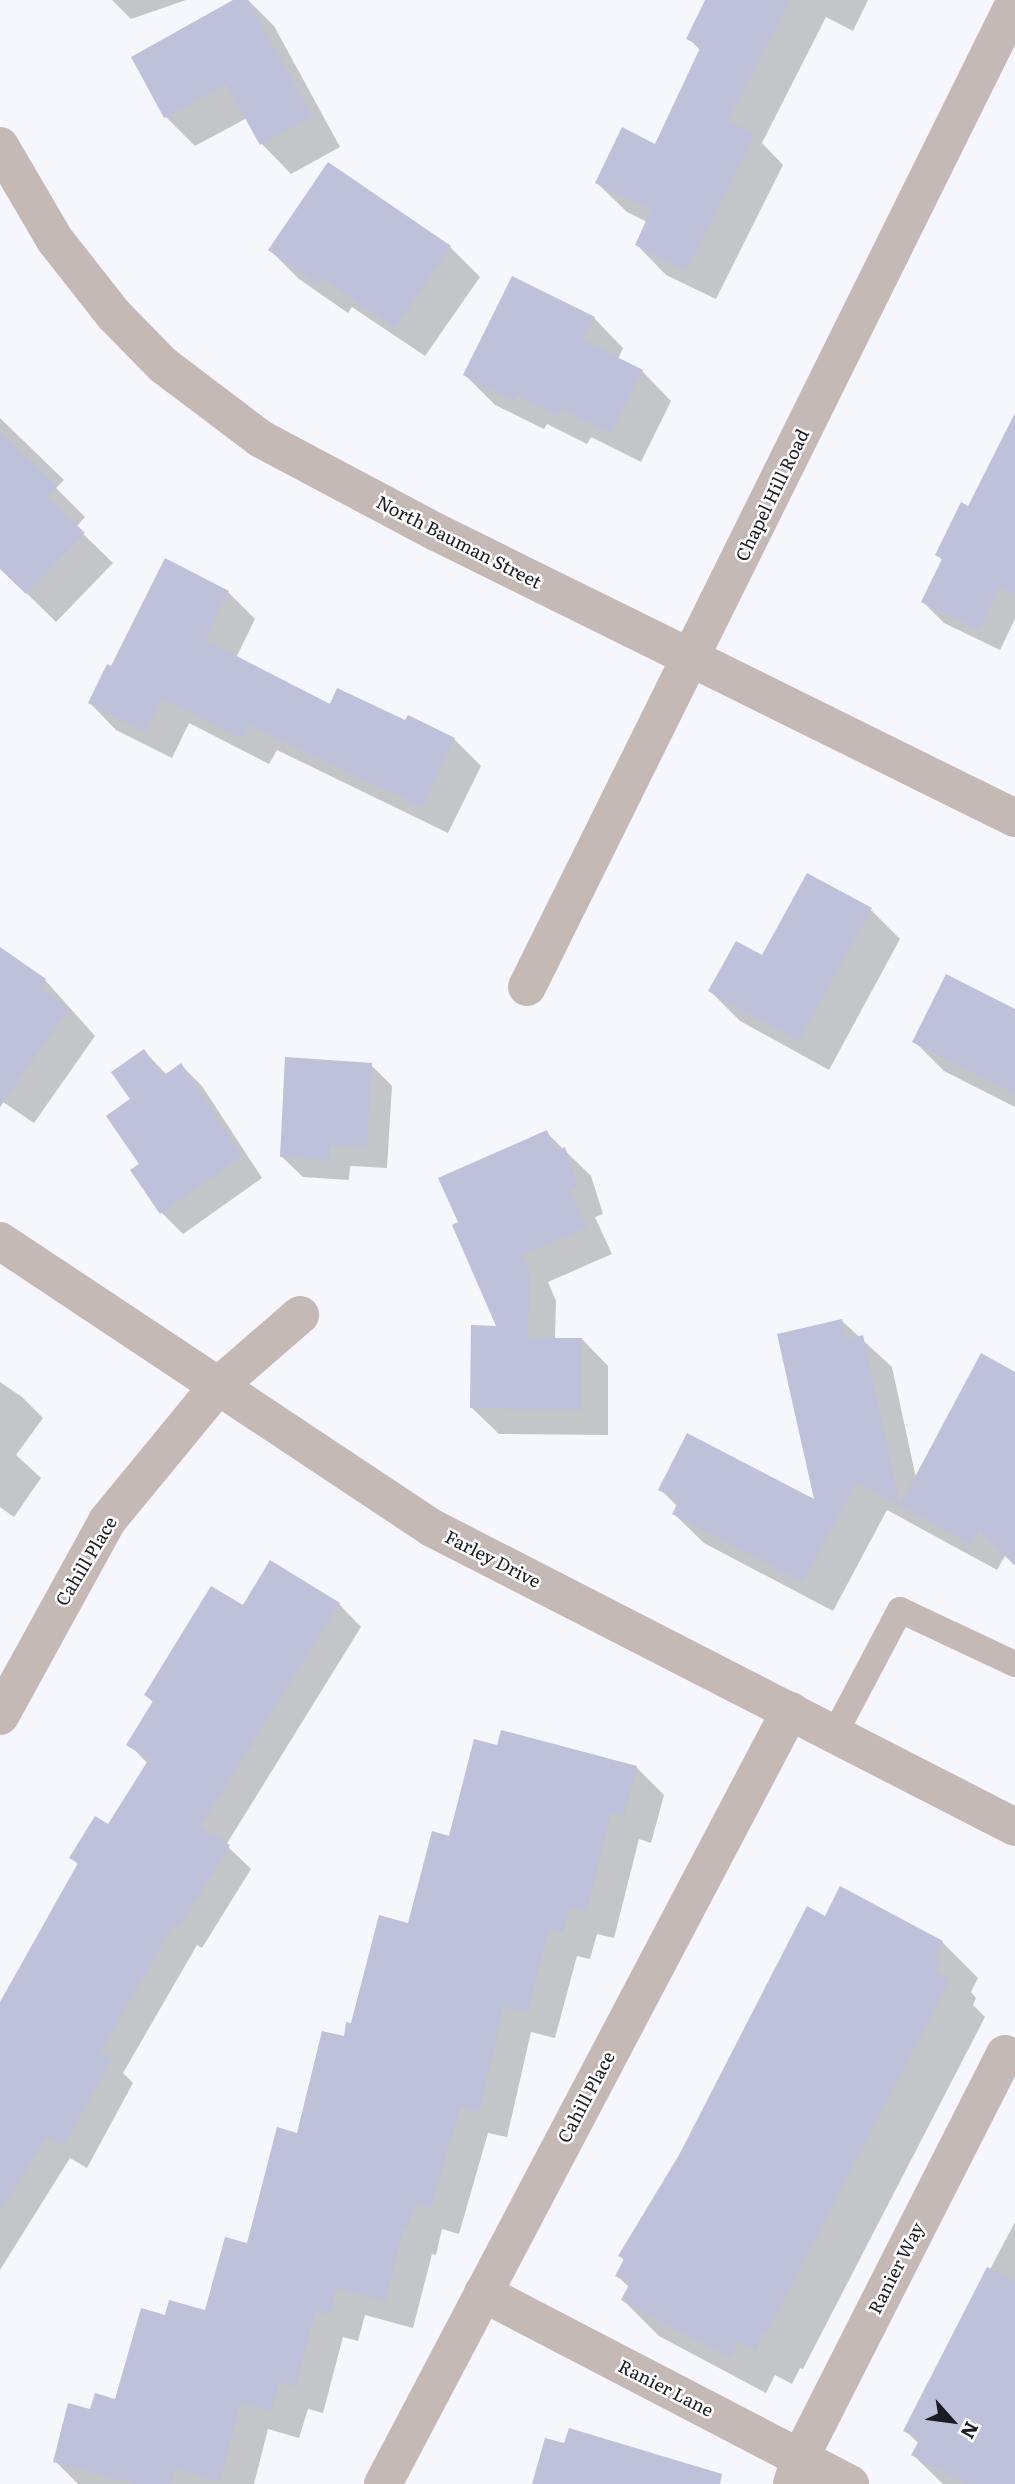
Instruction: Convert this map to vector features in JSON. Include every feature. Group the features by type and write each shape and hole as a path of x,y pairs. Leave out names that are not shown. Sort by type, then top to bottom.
{"street":[{"name":"Chapel Hill Road","path":"527,987 1015,2"},
{"name":"North Bauman Street","path":"0,146 29,200 55,240 114,315 163,365 239,425 321,473 1015,818"},
{"name":"Farley Drive","path":"0,1241 432,1528 1015,1827"},
{"name":"Cahill Place","path":"0,1716 107,1521 217,1387 300,1315"},
{"name":"Cahill Place","path":"383,2484 790,1711"},
{"name":"Ranier Way","path":"796,2471 1005,2054"},
{"name":"Ranier Lane","path":"483,2293 796,2471 850,2484"}],"lane":[{"path":"835,1733 900,1611 1015,1664"}],"building":[{"path":"233,0 248,0 312,116 260,145 226,84 164,118 131,57"},
{"path":"705,0 790,0 728,121 755,134 686,271 635,245 651,210 595,183 622,127 655,144 701,46 686,39"},
{"path":"328,162 451,246 395,328 322,278 318,285 268,250"},
{"path":"512,276 595,317 583,340 643,370 611,434 561,409 557,416 517,395 514,401 463,375"},
{"path":"1015,413 1015,594 999,587 979,630 921,602 942,559 935,555 961,502 968,506"},
{"path":"0,432 57,486 47,497 85,533 26,594 0,569"},
{"path":"165,558 229,591 205,640 330,704 337,688 405,720 408,715 455,738 422,807 250,725 242,739 162,698 145,732 88,703 107,664 111,666"},
{"path":"807,873 872,908 799,1041 708,991 736,941 762,955"},
{"path":"0,947 46,979 40,988 69,1008 0,1107"},
{"path":"946,974 1015,1009 1015,1094 912,1042"},
{"path":"144,1049 163,1076 181,1063 242,1156 160,1214 130,1170 139,1164 106,1116 130,1099 111,1072"},
{"path":"285,1057 372,1063 367,1148 330,1145 329,1160 280,1157"},
{"path":"547,1130 556,1151 565,1147 578,1187 570,1190 587,1227 523,1255 530,1273 528,1338 582,1338 582,1410 470,1408 471,1325 496,1326 452,1225 458,1222 438,1178"},
{"path":"842,1319 846,1339 863,1335 900,1505 981,1353 1015,1372 1015,1566 979,1530 972,1545 857,1482 803,1582 672,1514 679,1500 658,1490 687,1433 814,1499 777,1334"},
{"path":"270,1560 340,1603 200,1827 230,1845 179,1927 174,1924 100,2053 112,2059 64,2146 47,2137 0,2212 0,2002 78,1863 69,1858 95,1816 108,1824 149,1759 126,1745 153,1701 144,1695 211,1586 243,1605"},
{"path":"501,1730 637,1766 624,1816 611,1813 587,1911 570,1907 563,1933 549,1929 528,2012 504,2006 480,2111 461,2107 431,2207 415,2203 408,2229 404,2228 385,2301 337,2288 330,2315 316,2311 296,2387 280,2382 271,2411 241,2403 220,2481 175,2468 171,2484 135,2484 53,2462 68,2403 90,2409 95,2393 115,2399 141,2308 165,2315 169,2300 205,2310 225,2237 247,2243 277,2127 297,2133 322,2031 344,2036 346,2022 351,2023 379,1915 408,1923 432,1831 449,1836 474,1739 497,1745"},
{"path":"840,1886 943,1941 935,1956 941,1960 936,1972 950,1980 766,2334 764,2333 756,2350 739,2341 730,2358 621,2300 630,2283 615,2276 624,2259 618,2256 679,2155 807,1906 825,1916"},
{"path":"987,2267 1015,2281 1015,2484 966,2484 911,2455 920,2439 903,2431"},
{"path":"569,2428 722,2474 720,2484 532,2484 545,2438 564,2443"}]}
